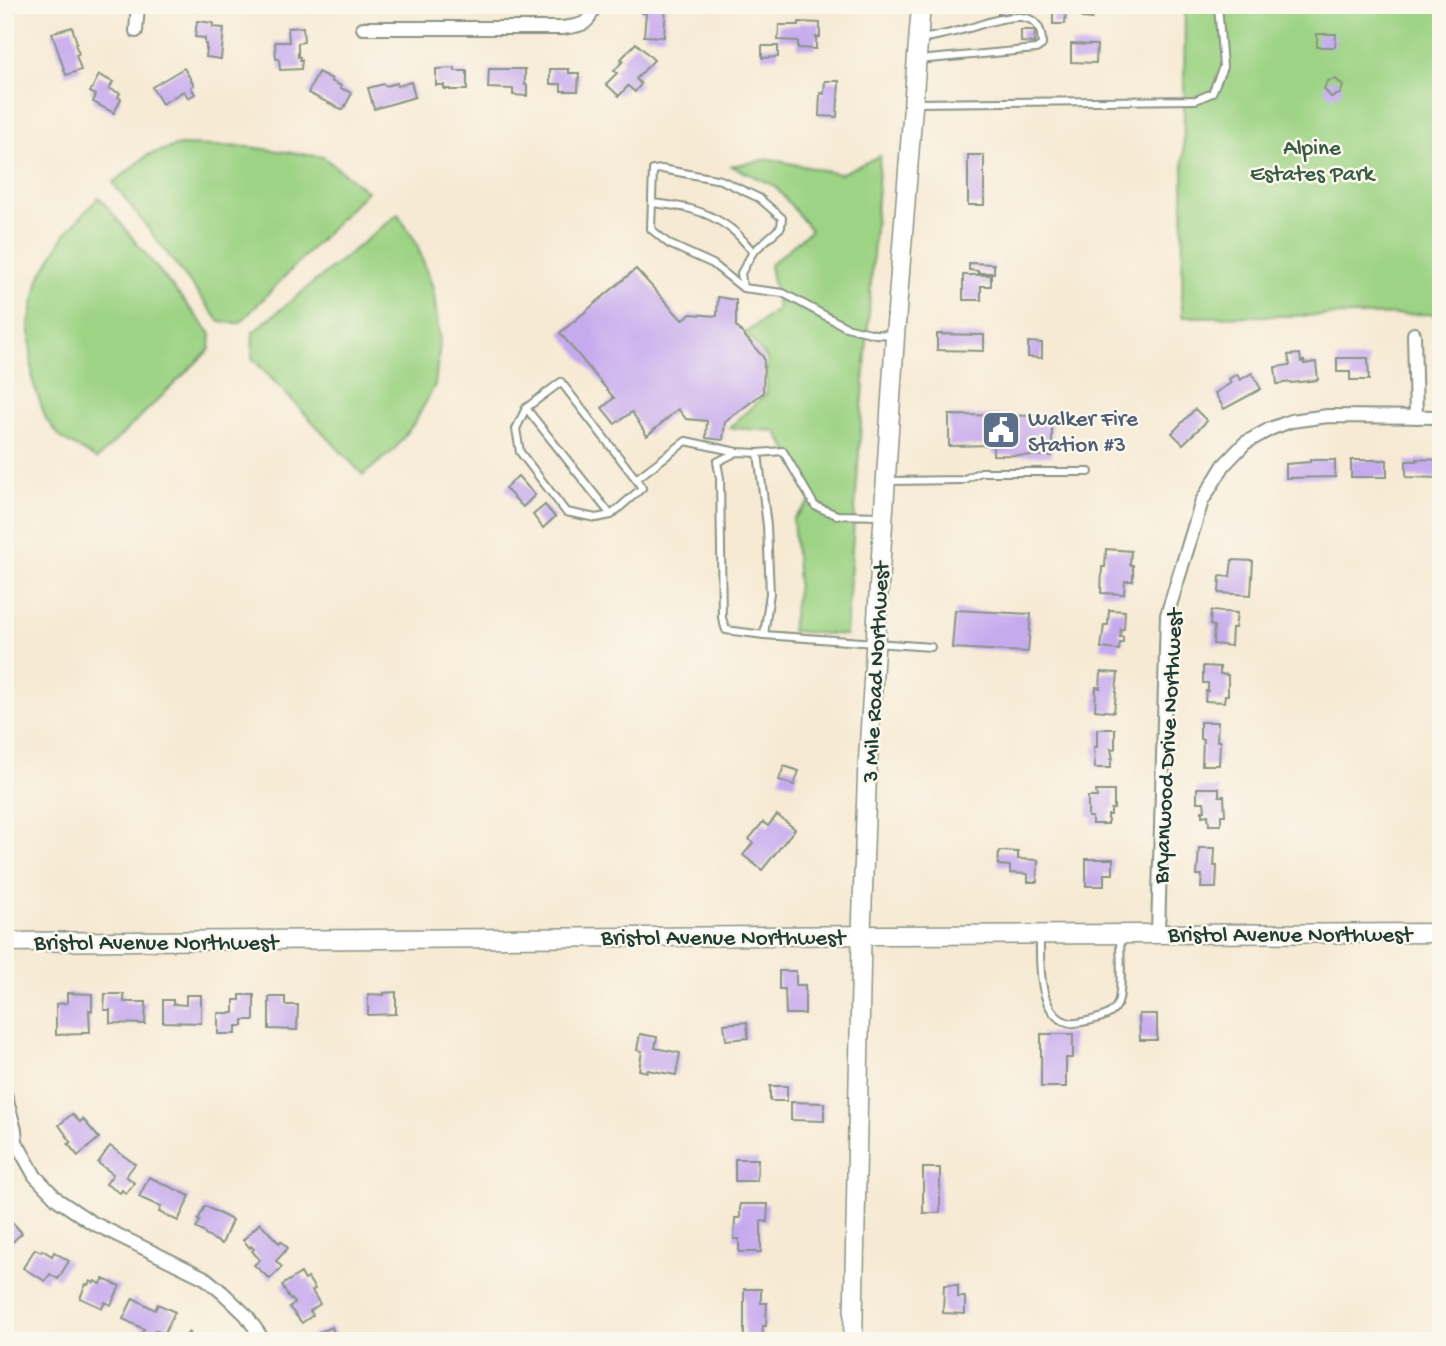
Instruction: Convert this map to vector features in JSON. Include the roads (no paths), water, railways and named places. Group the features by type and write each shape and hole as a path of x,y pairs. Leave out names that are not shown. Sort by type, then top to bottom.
{"street":[{"path":"135,31 138,5"},
{"path":"363,28 562,28 581,26 590,19 594,5"},
{"name":"3 Mile Road Northwest","path":"853,1341 867,775 895,335 921,5"},
{"path":"1414,334 1416,417"},
{"name":"Bryanwood Drive Northwest","path":"1158,933 1167,615 1202,502 1224,465 1245,443 1291,421 1328,416 1441,417"},
{"name":"Bristol Avenue Northwest","path":"5,942 1441,933"},
{"path":"5,1094 15,1130 9,1143 58,1200 91,1222 205,1278 246,1315 264,1341"}],"lane":[{"path":"912,103 1196,100 1212,93 1223,67 1218,5"},
{"path":"916,60 1036,49 1042,45 1040,29 1031,20 1021,16 918,39"},
{"path":"743,288 741,273 753,252 781,227 782,218 759,198 721,180 662,169 653,170 651,229 669,244 713,264 743,288 783,293 846,327 875,334 895,335"},
{"path":"652,203 702,211 731,229 753,252"},
{"path":"561,382 642,488 611,515 596,518 566,512 520,452 516,429 526,408 561,382"},
{"path":"526,408 611,515"},
{"path":"636,479 686,441 737,452 783,451 815,506 837,515 883,516"},
{"path":"737,452 717,462 720,478 722,618 726,630 932,647"},
{"path":"758,453 768,526 770,593 764,635"},
{"path":"886,481 962,480 981,472 1089,472"},
{"path":"1040,934 1040,970 1044,996 1055,1015 1070,1023 1106,1016 1113,1011 1120,992 1120,933"}],"place":[{"name":"Walker Fire Station #3","path":"1001,430"}],"park label":[{"name":"Alpine Estates Park","path":"1312,159"}]}
